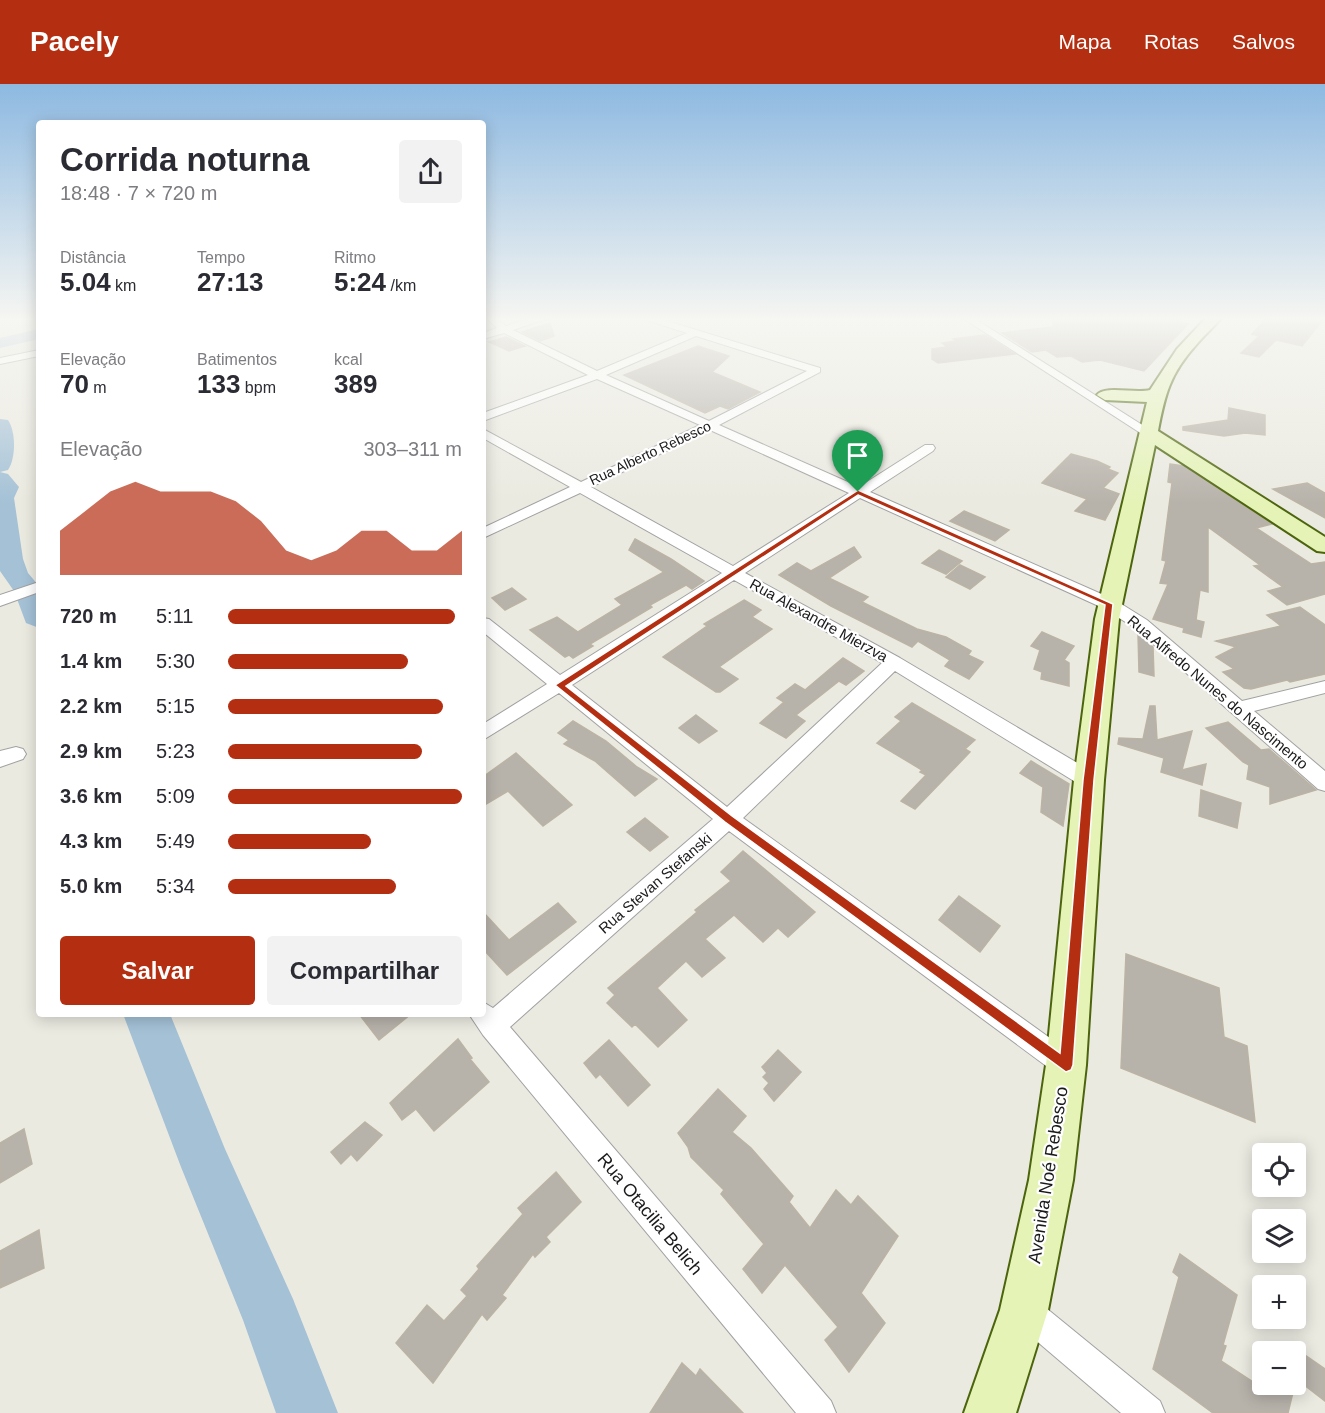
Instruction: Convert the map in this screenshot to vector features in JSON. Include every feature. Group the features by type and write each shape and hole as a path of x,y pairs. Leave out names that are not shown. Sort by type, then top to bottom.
{"main road":[{"name":"Avenida Noé Rebesco","path":"990,1413 1024,1310 1051,1180 1066,1065 1089,780 1109,604 1157,393 1163,379"},
{"path":"1105,395 1142,398 1157,393"},
{"path":"1150,428 1325,532"},
{"path":"1150,428 1325,546"}],"street":[{"path":"486,416 586,379"},
{"name":"Rua Alfredo Nunes do Nascimento","path":"606,379 1109,604 1141,624 1325,783"},
{"name":"Rua Alberto Rebesco","path":"486,533 710,425 799,379"},
{"path":"1072,379 1150,428"},
{"path":"1078,379 1105,395 1150,428"},
{"name":"Rua Alexandre Mierzva","path":"486,434 894,662 1089,780"},
{"path":"486,731 733,571 929,448"},
{"path":"0,601 36,588"},
{"path":"486,625 728,819 1066,1065"},
{"name":"Rua Stevan Stefanski","path":"487,1020 728,819 894,662"},
{"path":"1240,708 1325,687"},
{"name":"Rua Otacilia Belich","path":"487,1020 819,1413"},
{"path":"1024,1310 1148,1413"}],"building":[{"path":"633,379 729,379 760,392 728,409 720,406 705,413"},
{"path":"1229,408 1265,415 1265,435 1245,433 1224,436 1183,430 1183,427 1228,420"},
{"path":"1071,454 1097,461 1118,473 1103,488 1119,494 1105,520 1075,511 1087,499 1042,483"},
{"path":"1170,464 1184,466 1272,524 1256,528 1311,564 1325,562 1325,594 1287,605 1268,591 1283,587 1254,566 1260,565 1208,527 1208,592 1200,590 1196,620 1204,622 1201,637 1183,632 1184,628 1153,619 1168,584 1160,583 1166,561 1162,560 1172,483 1168,482"},
{"path":"1307,483 1325,493 1325,518 1273,489"},
{"path":"964,511 1009,530 995,541 950,521"},
{"path":"635,539 704,581 692,589 686,585 650,605 652,607 590,644 593,646 573,658 569,655 565,657 530,630 557,617 578,632 622,605 615,599 664,572 629,550"},
{"path":"854,547 861,557 829,578 868,597 862,602 917,629 946,637 971,651 968,655 983,662 969,679 945,666 950,660 918,641 912,647 831,606 779,575 797,563 811,571"},
{"path":"939,550 962,561 946,574 922,563"},
{"path":"960,565 985,577 970,589 946,577"},
{"path":"512,588 526,599 505,610 492,598"},
{"path":"744,600 761,610 752,617 772,629 719,667 738,679 720,692 716,692 663,657 707,626 704,624"},
{"path":"1300,607 1325,625 1325,674 1251,689 1244,688 1223,672 1234,669 1216,657 1236,647 1216,641 1281,626 1267,615"},
{"path":"1042,632 1074,646 1064,660 1069,663 1069,686 1041,679 1042,672 1034,669 1040,650 1031,646"},
{"path":"1138,634 1153,647 1154,676 1139,672"},
{"path":"843,658 864,671 846,685 839,681 796,715 805,721 786,738 760,723 784,702 777,698 795,684 805,690"},
{"path":"912,703 975,740 965,749 970,752 915,809 901,801 926,775 920,772 922,770 877,743 901,721 895,717"},
{"path":"1150,706 1155,706 1157,740 1192,731 1182,770 1206,764 1202,785 1161,772 1164,758 1118,744 1119,738 1143,739"},
{"path":"696,715 717,731 699,743 679,728"},
{"path":"573,721 606,741 637,767 657,779 635,796 595,761 564,744 569,740 558,733"},
{"path":"1228,722 1261,750 1269,749 1316,790 1270,804 1270,787 1247,779 1249,765 1206,728"},
{"path":"516,753 572,805 543,826 508,791 486,804 486,775"},
{"path":"1031,761 1069,784 1063,826 1041,812 1043,787 1020,773"},
{"path":"1201,790 1241,803 1237,828 1199,816"},
{"path":"645,818 668,837 650,851 627,832"},
{"path":"743,851 815,912 788,937 778,928 763,942 734,915 705,939 725,958 702,977 686,961 657,988 687,1020 658,1047 635,1024 632,1027 607,1003 615,995 608,988 731,881 721,872"},
{"path":"959,896 1000,926 980,952 939,920"},
{"path":"558,903 576,922 507,975 486,952 486,915 509,940"},
{"path":"1126,954 1219,988 1224,1037 1247,1046 1255,1122 1121,1068"},
{"path":"361,1017 407,1017 379,1040"},
{"path":"458,1039 472,1058 470,1059 489,1082 434,1131 416,1109 402,1120 390,1103"},
{"path":"609,1040 650,1085 628,1106 600,1074 596,1078 584,1063"},
{"path":"778,1050 801,1072 774,1101 764,1089 769,1083 763,1077 767,1073 762,1067"},
{"path":"718,1089 746,1116 732,1132 751,1148 793,1196 789,1202 810,1228 836,1190 851,1205 858,1196 898,1236 861,1293 885,1323 849,1372 825,1340 838,1327 785,1265 762,1293 743,1269 764,1244 721,1194 724,1190 691,1157 688,1147 678,1133"},
{"path":"365,1122 382,1135 357,1161 351,1154 341,1164 331,1152"},
{"path":"24,1129 32,1164 0,1183 0,1143"},
{"path":"556,1172 581,1202 546,1237 550,1242 535,1257 533,1254 502,1295 506,1298 487,1320 482,1314 433,1383 396,1343 427,1305 444,1321 467,1296 461,1290 479,1269 477,1266 523,1214 518,1208"},
{"path":"39,1230 44,1268 0,1288 0,1251"},
{"path":"1180,1254 1237,1295 1223,1345 1226,1346 1221,1361 1252,1381 1252,1395 1292,1395 1288,1413 1213,1413 1153,1369 1179,1277 1173,1272"},
{"path":"1306,1356 1325,1369 1325,1401 1306,1386"},
{"path":"682,1363 696,1376 700,1369 743,1413 650,1413"}],"waterway":[{"path":"0,425 3,436 0,465"},
{"path":"0,479 7,487 2,498 10,559 15,575 27,589 36,616"},
{"path":"147,1017 207,1167 272,1320 307,1413"}],"route":[{"path":"858,492 1109,604 1089,780 1066,1065 728,819 559,685 858,492"}]}
